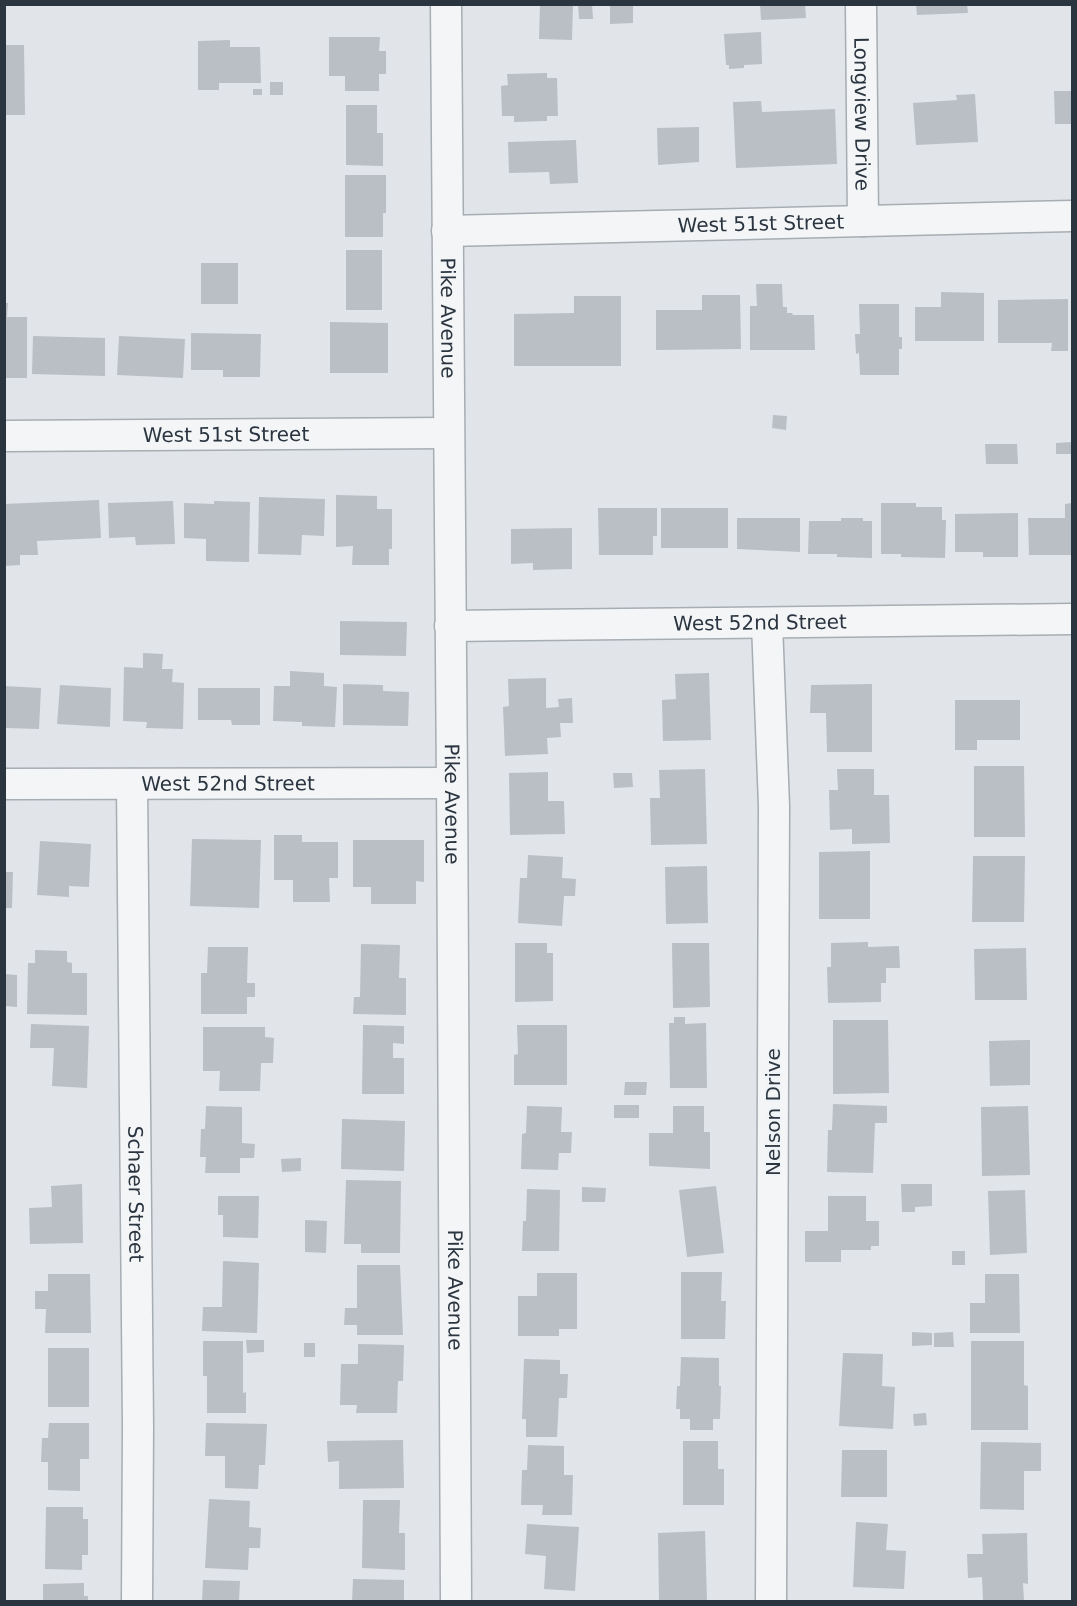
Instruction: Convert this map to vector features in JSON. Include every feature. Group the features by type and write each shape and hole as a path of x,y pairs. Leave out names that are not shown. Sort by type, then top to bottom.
{"street":[{"name":"Pike Avenue","path":"446,4 456,1203 456,1602"},
{"name":"Longview Drive","path":"861,4 863,221"},
{"name":"West 51st Street","path":"447,231 1072,216"},
{"name":"West 51st Street","path":"4,436 448,433"},
{"name":"West 52nd Street","path":"450,626 1072,620"},
{"name":"Nelson Drive","path":"767,623 774,806 771,1602"},
{"name":"West 52nd Street","path":"4,784 451,783"},
{"name":"Schaer Street","path":"132,784 138,1415 137,1602"}],"building":[{"path":"540,4 573,4 572,40 539,39"},
{"path":"578,4 592,4 593,19 579,19"},
{"path":"610,4 633,4 633,23 610,24"},
{"path":"760,4 805,4 806,18 761,20"},
{"path":"916,4 967,4 968,13 917,15"},
{"path":"761,32 762,64 729,69 729,65 726,65 724,34"},
{"path":"329,37 380,37 379,51 386,51 386,74 379,74 379,91 345,91 345,76 329,76"},
{"path":"230,40 230,47 260,47 261,83 219,83 219,90 198,90 198,41"},
{"path":"4,45 24,45 25,115 4,115"},
{"path":"547,73 547,78 557,78 558,116 547,116 547,121 514,122 514,116 502,116 501,86 508,85 507,74"},
{"path":"270,82 283,82 283,95 270,95"},
{"path":"253,89 262,89 262,95 253,95"},
{"path":"1054,91 1072,91 1072,124 1055,124"},
{"path":"975,94 978,142 916,145 913,103 957,100 956,95"},
{"path":"761,101 762,112 835,109 837,164 736,168 733,102"},
{"path":"346,105 377,105 377,133 383,133 383,166 346,165"},
{"path":"699,127 699,162 658,165 657,128"},
{"path":"576,140 578,183 550,184 549,172 509,173 508,142"},
{"path":"345,175 386,175 386,213 383,213 383,237 345,237"},
{"path":"346,250 382,250 382,310 346,310"},
{"path":"201,263 238,263 238,304 201,304"},
{"path":"756,284 782,284 783,307 787,307 787,313 814,315 815,350 750,350 750,306 757,306"},
{"path":"941,292 984,293 984,341 915,341 915,307 941,307"},
{"path":"702,295 740,295 741,349 656,350 656,310 702,310"},
{"path":"574,296 621,296 621,366 514,366 514,314 574,313"},
{"path":"1068,299 1068,351 1051,351 1052,343 998,343 998,300"},
{"path":"4,303 8,303 7,317 27,317 27,378 4,378"},
{"path":"859,304 899,304 899,337 902,337 902,349 899,349 899,375 860,375 855,334 860,334"},
{"path":"330,322 388,323 388,373 330,373"},
{"path":"191,333 261,334 260,377 223,377 223,370 191,370"},
{"path":"33,336 105,338 105,376 32,374"},
{"path":"119,336 185,339 183,378 117,375"},
{"path":"773,415 787,416 786,430 772,428"},
{"path":"1072,442 1072,454 1056,454 1056,443"},
{"path":"985,444 1017,444 1018,464 986,464"},
{"path":"336,495 377,496 377,509 392,509 392,549 389,549 389,565 352,565 353,546 336,547"},
{"path":"259,497 325,499 324,536 302,535 301,555 258,554"},
{"path":"99,500 101,538 37,541 38,555 20,555 20,565 4,566 4,504"},
{"path":"173,501 175,544 136,545 135,537 109,538 108,503"},
{"path":"214,501 250,502 249,562 206,561 206,539 184,538 184,503 214,504"},
{"path":"881,503 916,503 916,507 942,507 942,520 946,520 945,558 881,554"},
{"path":"1072,503 1072,555 1029,555 1028,518 1065,518 1065,504"},
{"path":"598,508 657,508 657,536 653,536 653,555 599,555"},
{"path":"661,508 728,508 728,548 661,548"},
{"path":"1018,513 1018,557 983,557 983,552 955,552 955,514"},
{"path":"737,518 800,518 800,552 737,549"},
{"path":"841,518 863,518 863,521 872,521 872,558 837,557 837,554 808,554 809,521 841,521"},
{"path":"572,528 572,569 533,570 533,563 511,564 511,529"},
{"path":"340,621 407,622 406,656 340,655"},
{"path":"143,653 163,654 162,669 173,669 172,682 184,683 183,729 146,728 147,722 123,721 124,667 143,668"},
{"path":"290,671 324,673 324,686 337,687 335,727 302,726 302,722 273,721 274,686 290,686"},
{"path":"709,673 711,740 663,741 662,700 676,699 675,674"},
{"path":"546,678 546,708 559,707 558,699 572,698 573,723 560,723 561,737 547,738 548,754 505,756 503,707 509,706 508,679"},
{"path":"343,684 383,685 383,691 409,692 408,726 343,725"},
{"path":"872,684 872,752 827,752 826,713 810,713 811,685"},
{"path":"60,685 111,688 110,727 57,724"},
{"path":"4,686 41,688 39,729 6,728"},
{"path":"198,688 260,688 260,725 232,725 231,720 198,720"},
{"path":"955,700 1020,700 1020,740 977,740 977,750 955,750"},
{"path":"974,766 1024,766 1025,837 974,837"},
{"path":"705,769 707,844 651,845 650,798 660,798 659,770"},
{"path":"837,769 874,769 874,795 889,795 890,843 852,844 852,829 830,830 829,790 838,790"},
{"path":"548,772 548,801 564,801 565,834 510,835 509,773"},
{"path":"613,773 632,773 633,787 614,788"},
{"path":"274,835 302,835 302,842 338,842 338,878 329,878 330,902 293,902 293,880 274,880"},
{"path":"192,839 261,840 259,908 190,906"},
{"path":"353,840 424,840 424,882 416,881 416,904 371,904 371,887 353,887"},
{"path":"40,841 91,844 89,887 69,886 69,897 37,895"},
{"path":"870,851 870,919 819,919 819,852"},
{"path":"528,855 563,857 562,878 576,879 575,896 564,896 562,926 518,923 520,878 527,878"},
{"path":"973,856 1025,856 1024,922 972,922"},
{"path":"707,866 708,923 666,924 665,867"},
{"path":"4,872 13,872 12,908 4,908"},
{"path":"868,942 868,947 899,946 900,968 886,968 886,983 881,983 881,1002 828,1003 827,967 831,967 831,943"},
{"path":"515,943 547,943 547,953 553,953 553,1001 515,1002"},
{"path":"672,943 709,943 710,1007 673,1008"},
{"path":"361,944 400,945 399,978 406,978 406,1015 353,1014 354,997 360,997"},
{"path":"208,947 248,947 247,983 255,983 255,997 247,997 247,1014 201,1014 201,973 207,973"},
{"path":"1026,948 1027,1000 975,1000 974,949"},
{"path":"35,950 67,951 67,962 72,963 72,973 87,973 87,1015 27,1014 28,963 35,963"},
{"path":"4,974 17,975 17,1007 4,1006"},
{"path":"674,1017 685,1017 685,1024 706,1023 707,1088 670,1088 669,1023 674,1023"},
{"path":"833,1020 888,1020 889,1093 833,1094"},
{"path":"31,1024 89,1026 87,1088 52,1086 54,1048 30,1048"},
{"path":"363,1025 404,1026 404,1044 393,1043 393,1058 404,1058 404,1094 362,1094"},
{"path":"517,1025 567,1025 567,1085 514,1085 514,1055 518,1054"},
{"path":"203,1027 265,1027 265,1037 274,1038 273,1063 261,1063 260,1091 219,1091 220,1071 203,1071"},
{"path":"1030,1040 1030,1085 990,1086 989,1041"},
{"path":"625,1082 647,1082 646,1095 624,1095"},
{"path":"833,1104 887,1106 887,1123 875,1123 873,1173 827,1172 828,1130 832,1130"},
{"path":"614,1105 639,1105 639,1118 614,1118"},
{"path":"206,1106 242,1107 242,1143 255,1144 254,1158 240,1158 240,1173 205,1173 206,1157 200,1157 201,1129 205,1129"},
{"path":"527,1106 562,1107 561,1132 572,1132 571,1153 559,1153 558,1170 521,1169 522,1134 526,1133"},
{"path":"673,1106 704,1106 704,1132 710,1132 710,1169 649,1166 649,1133 673,1133"},
{"path":"1028,1106 1030,1175 982,1176 981,1107"},
{"path":"342,1119 405,1121 404,1171 341,1169"},
{"path":"301,1158 301,1171 282,1172 281,1159"},
{"path":"346,1180 401,1181 400,1253 361,1253 361,1244 344,1244"},
{"path":"82,1184 83,1243 30,1244 29,1208 52,1207 51,1186"},
{"path":"901,1184 932,1184 932,1206 915,1207 915,1212 902,1212"},
{"path":"716,1186 724,1253 687,1257 679,1190"},
{"path":"582,1187 606,1188 605,1202 582,1202"},
{"path":"527,1189 560,1190 559,1251 522,1251"},
{"path":"1025,1190 1027,1253 990,1255 988,1191"},
{"path":"218,1196 259,1196 258,1238 223,1237 223,1215 218,1215"},
{"path":"828,1196 866,1196 866,1221 879,1221 879,1246 871,1246 871,1250 841,1250 841,1262 805,1262 805,1231 828,1231"},
{"path":"305,1220 327,1221 326,1253 305,1252"},
{"path":"952,1251 965,1251 965,1265 952,1265"},
{"path":"223,1261 259,1263 257,1333 202,1331 203,1307 222,1307"},
{"path":"357,1265 400,1265 403,1335 357,1335 357,1325 344,1325 345,1308 357,1308"},
{"path":"681,1272 722,1272 721,1301 726,1301 725,1339 681,1339"},
{"path":"537,1273 577,1273 577,1329 559,1329 559,1336 518,1336 518,1296 537,1296"},
{"path":"48,1274 90,1274 91,1333 45,1333 46,1309 35,1309 35,1291 48,1291"},
{"path":"985,1274 1019,1274 1020,1333 970,1333 970,1303 985,1303"},
{"path":"912,1332 932,1333 932,1345 912,1346"},
{"path":"953,1332 954,1347 934,1347 934,1333"},
{"path":"246,1340 264,1340 264,1352 247,1353"},
{"path":"203,1341 243,1341 243,1393 246,1392 246,1413 207,1413 207,1376 203,1376"},
{"path":"971,1341 1024,1341 1024,1385 1028,1386 1028,1430 971,1430"},
{"path":"304,1343 315,1343 315,1357 304,1357"},
{"path":"358,1344 404,1345 403,1381 398,1381 397,1413 356,1413 357,1405 340,1405 341,1364 358,1364"},
{"path":"48,1348 89,1348 89,1407 48,1407"},
{"path":"843,1353 883,1354 882,1386 895,1387 893,1429 839,1426"},
{"path":"681,1357 719,1358 720,1419 713,1419 713,1430 690,1430 690,1419 680,1419 680,1409 676,1409"},
{"path":"524,1359 560,1360 560,1374 568,1374 567,1398 559,1398 557,1437 526,1437 526,1419 522,1419"},
{"path":"926,1413 927,1425 914,1426 913,1414"},
{"path":"49,1423 89,1423 89,1459 80,1459 80,1491 48,1490 48,1462 41,1462 42,1438 48,1438"},
{"path":"206,1423 267,1424 265,1465 259,1465 258,1489 225,1488 225,1456 205,1456"},
{"path":"403,1440 404,1488 339,1489 339,1461 328,1462 327,1441"},
{"path":"683,1441 718,1441 718,1469 724,1469 724,1505 683,1505"},
{"path":"981,1442 1041,1443 1041,1471 1024,1471 1024,1510 980,1509"},
{"path":"528,1445 564,1446 564,1475 573,1475 572,1515 542,1515 543,1505 521,1505 522,1470 527,1470"},
{"path":"842,1450 887,1450 887,1497 841,1497"},
{"path":"209,1499 250,1501 249,1527 261,1528 260,1548 249,1548 248,1570 205,1568"},
{"path":"363,1500 400,1500 399,1533 405,1533 405,1570 362,1568"},
{"path":"46,1507 83,1507 83,1519 88,1519 88,1555 82,1555 82,1570 45,1569"},
{"path":"856,1522 888,1524 886,1550 906,1551 904,1589 853,1587"},
{"path":"527,1524 579,1527 575,1591 544,1589 546,1556 525,1554"},
{"path":"705,1531 707,1602 659,1602 658,1533"},
{"path":"1027,1533 1028,1584 1023,1583 1024,1601 983,1601 982,1577 968,1578 967,1554 983,1554 982,1534"},
{"path":"353,1579 404,1580 404,1602 352,1602"},
{"path":"203,1580 240,1581 239,1602 202,1602"},
{"path":"84,1583 84,1596 88,1596 88,1602 43,1602 43,1584"}]}
